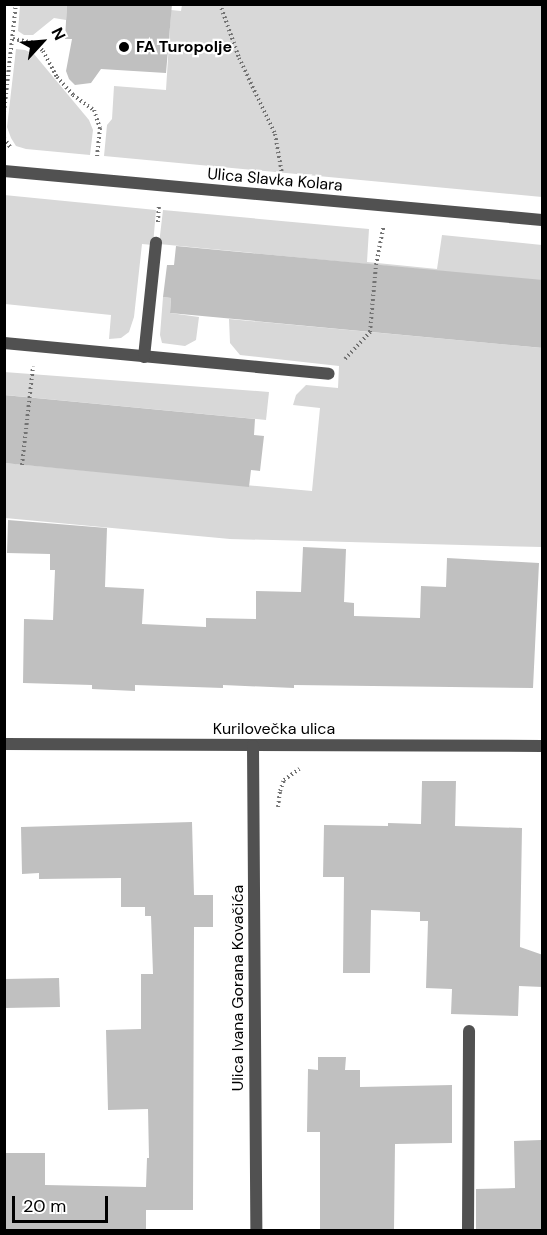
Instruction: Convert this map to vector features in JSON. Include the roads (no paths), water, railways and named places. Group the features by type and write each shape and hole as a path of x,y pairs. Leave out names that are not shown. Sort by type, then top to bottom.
{"street":[{"name":"Ulica Slavka Kolara","path":"4,171 543,220"},
{"path":"144,357 156,243"},
{"path":"4,343 329,374"},
{"name":"Kurilovečka ulica","path":"4,744 543,746"},
{"name":"Ulica Ivana Gorana Kovačića","path":"253,746 256,1230"},
{"path":"468,1230 469,1030"}],"place":[{"name":"FA Turopolje","path":"124,47"}]}
